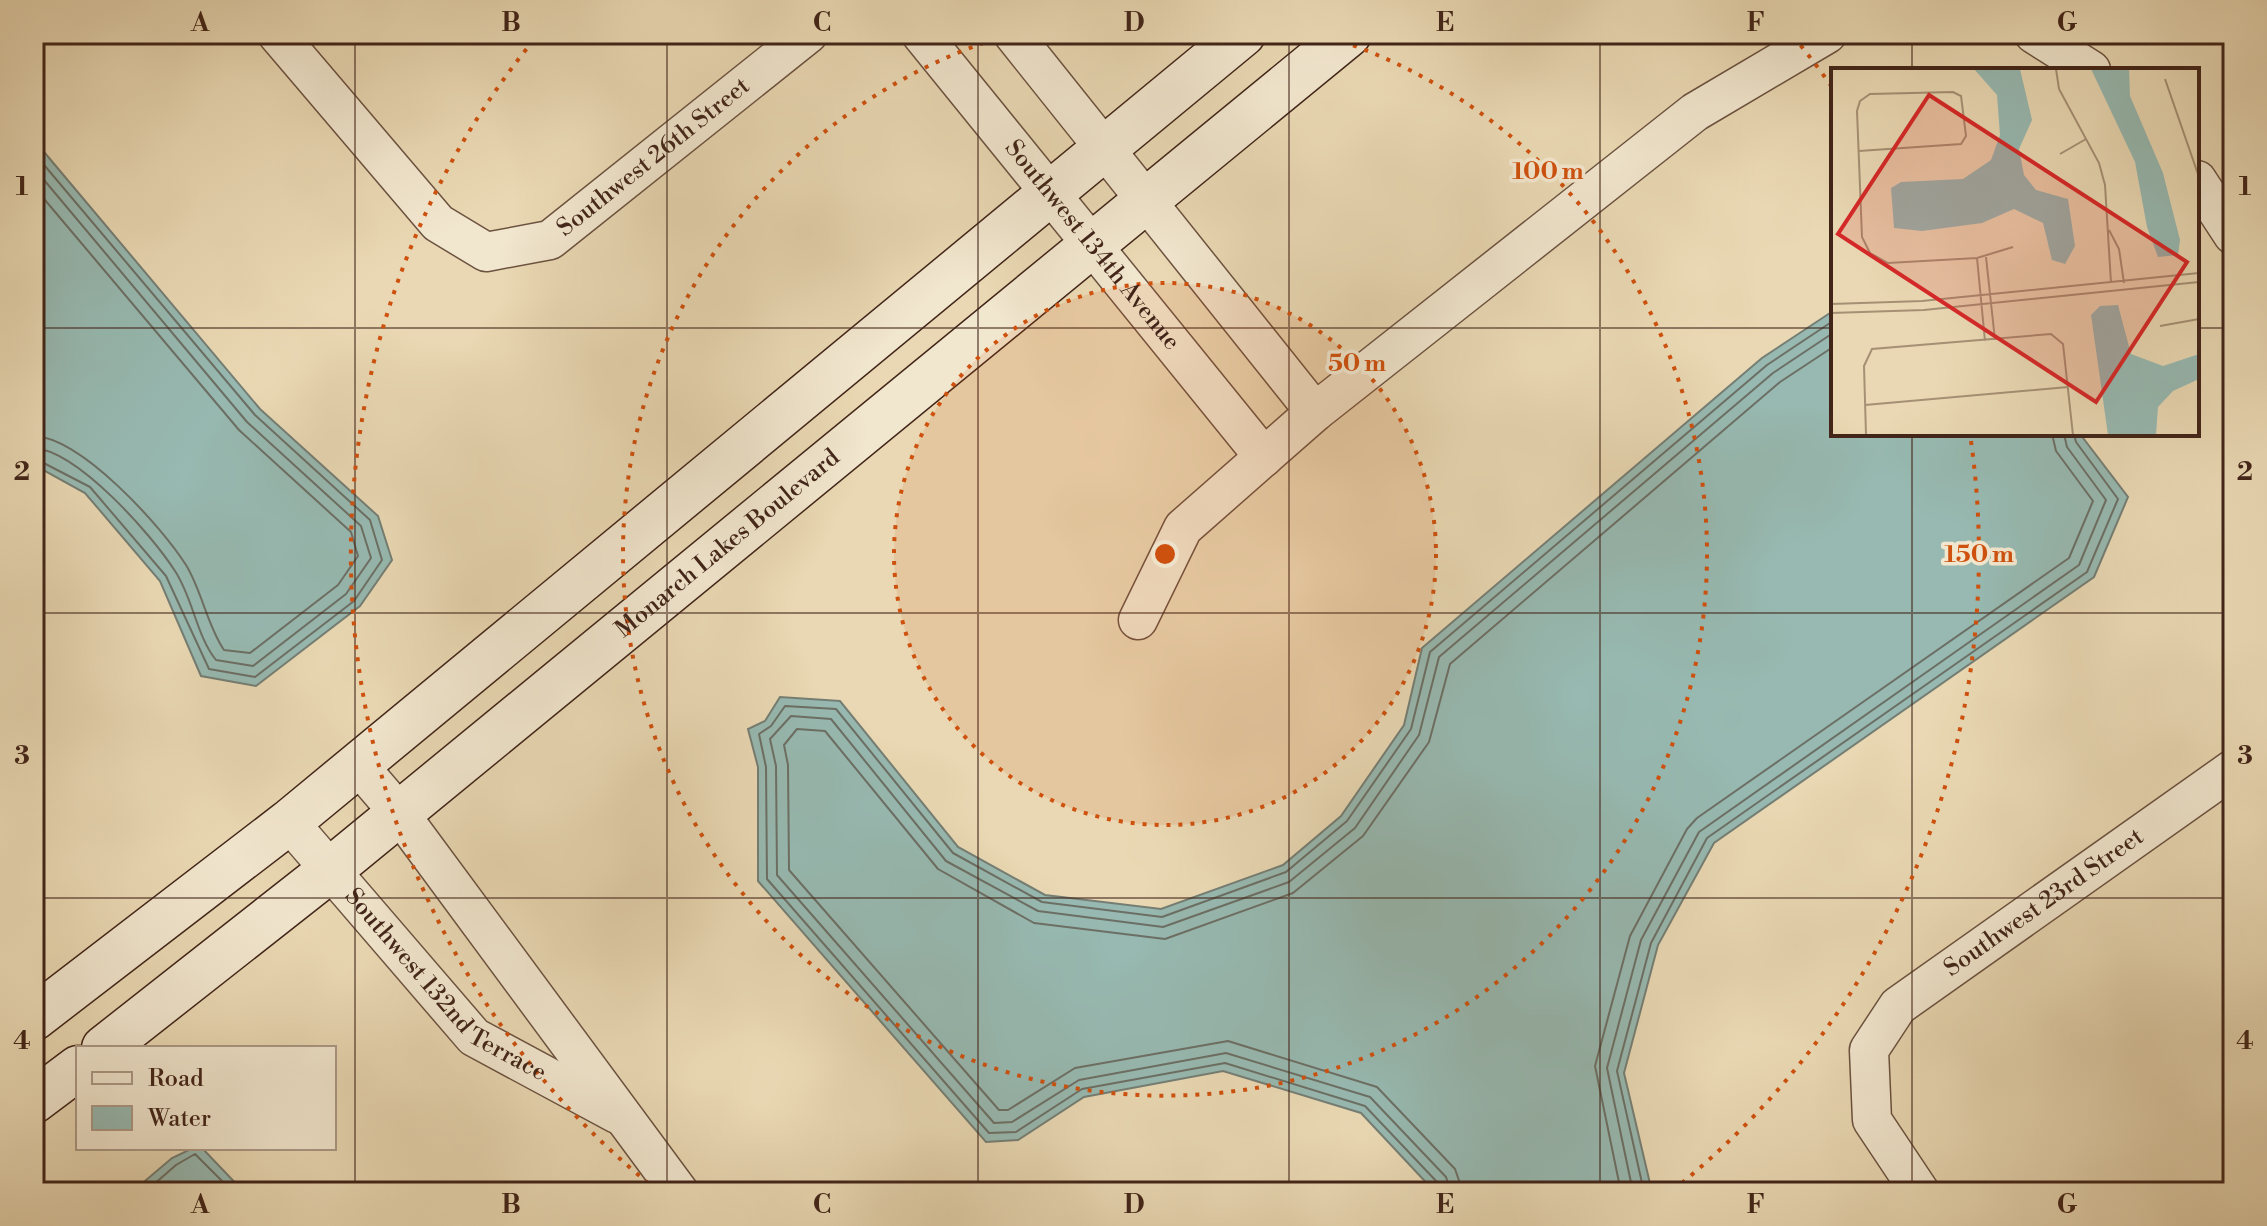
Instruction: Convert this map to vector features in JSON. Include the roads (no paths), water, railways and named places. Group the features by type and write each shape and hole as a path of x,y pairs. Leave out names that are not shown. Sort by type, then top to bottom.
{"street":[{"name":"Southwest 26th Street","path":"277,34 438,223 486,252 550,240 808,34"},
{"name":"Southwest 134th Avenue","path":"921,34 1264,457"},
{"path":"1013,34 1315,412"},
{"path":"34,1018 289,822 1243,34"},
{"name":"Monarch Lakes Boulevard","path":"107,1046 329,871 1349,34"},
{"path":"1138,620 1183,528 1315,412 1695,112 1827,34"},
{"path":"2034,34 2088,68"},
{"path":"2199,183 2233,235"},
{"name":"Southwest 132nd Terrace","path":"358,765 399,813 679,1192"},
{"name":"Southwest 23rd Street","path":"1920,1192 1872,1120 1868,1089 1869,1050 1898,1006 2233,769"},
{"name":"Southwest 132nd Terrace","path":"289,822 474,1037 626,1119"},
{"path":"34,1101 76,1070"}],"water":[{"path":"34,140 260,409 378,516 392,560 360,606 256,686 201,676 160,581 85,493 34,465"},
{"path":"1831,312 1831,436 2082,436 2128,497 2094,577 1714,843 1658,945 1624,1073 1652,1192 1435,1192 1361,1113 1223,1071 1084,1097 1018,1140 986,1142 758,881 758,767 748,729 765,721 780,697 840,701 958,847 1045,895 1161,909 1283,865 1341,816 1404,725 1422,648 1762,358"},
{"path":"189,1150 204,1150 244,1192 132,1192 172,1158"}]}
